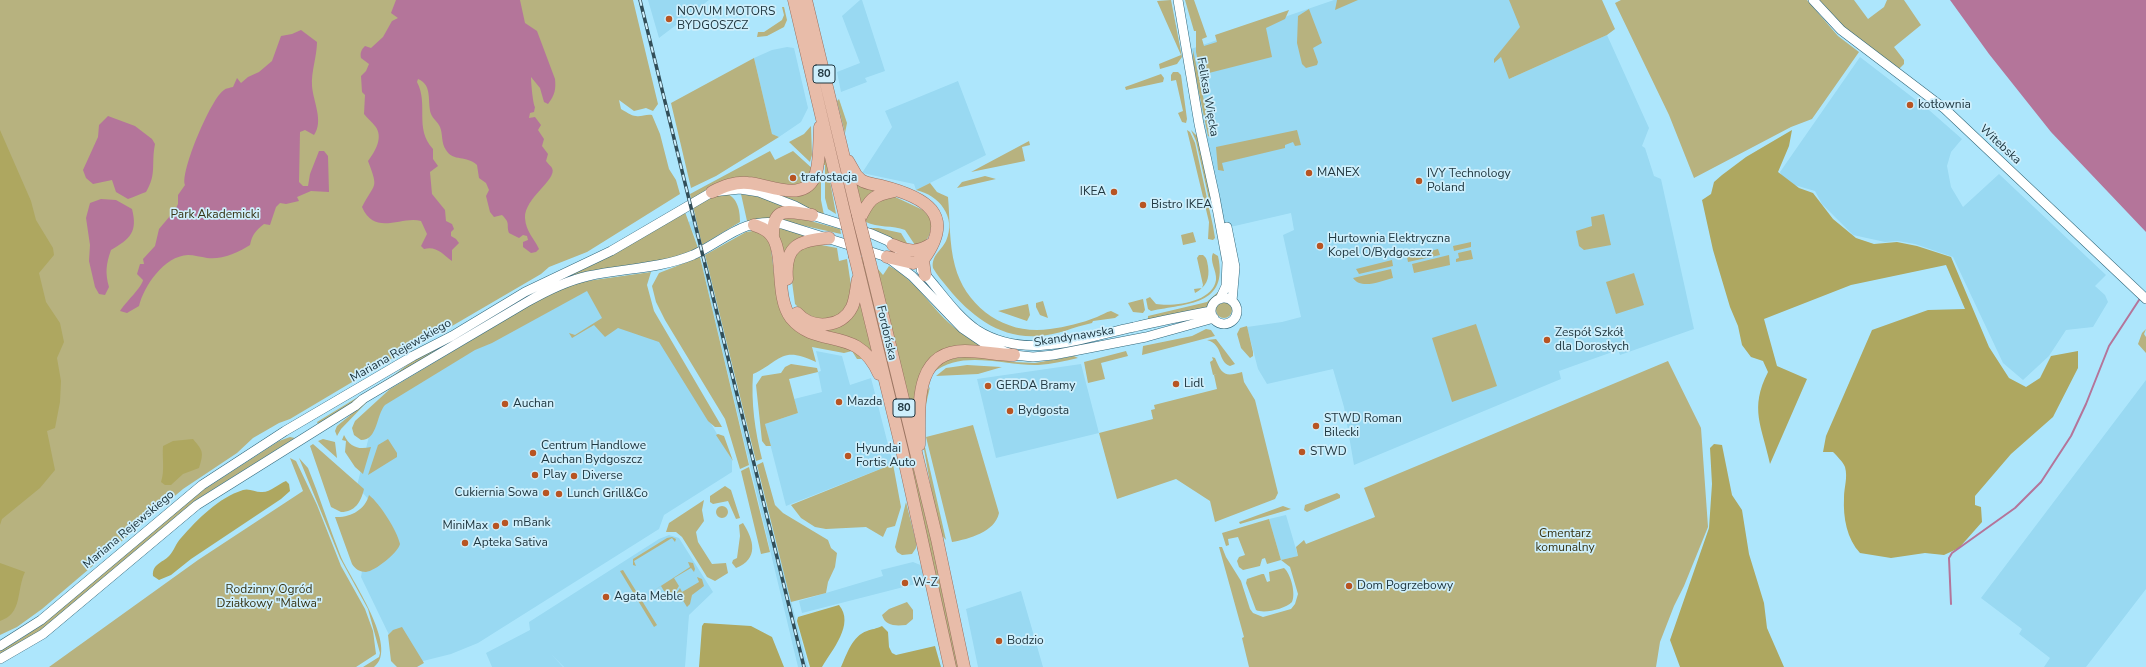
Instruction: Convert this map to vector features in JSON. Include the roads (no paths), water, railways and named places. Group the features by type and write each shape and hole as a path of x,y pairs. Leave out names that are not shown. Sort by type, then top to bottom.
{"main road":[{"name":"Fordońska","path":"794,0 859,274 881,359 886,390 912,490 950,667"},
{"name":"Fordońska","path":"806,0 841,148 856,224 870,263 952,604 964,667"},
{"path":"712,192 725,185 739,183 759,184 789,192 798,190 808,185 815,176 818,167 820,112"},
{"path":"841,148 858,178 864,182 917,199 932,210 938,227 933,243 918,261"},
{"path":"856,224 871,199 882,193 895,191"},
{"path":"773,238 774,222 778,214 783,212 812,215"},
{"path":"754,225 768,232 776,245 783,302 792,318 809,331 849,342 861,348 874,362 886,390"},
{"path":"829,238 802,242 795,247 789,255 787,276 790,299 795,311 805,320 815,324 826,325 840,320 852,308 859,274"},
{"path":"893,245 912,252 933,243"},
{"path":"887,256 918,261"},
{"path":"918,261 925,275"},
{"path":"918,463 920,397 924,379 933,365 948,354 959,352 995,356 1014,355"}],"street":[{"name":"Feliksa Więcka","path":"1178,0 1199,124 1227,262 1226,286 1220,298"},
{"name":"Witebska","path":"1813,0 1841,30 1944,109 2146,299"},
{"name":"Mariana Rejewskiego","path":"0,646 41,620 202,485 285,431 413,356 452,336 525,292 611,251 712,192 736,189 752,190 795,206 812,215 856,224"},
{"name":"Feliksa Więcka","path":"1215,197 1226,225 1235,267 1232,301"},
{"name":"Mariana Rejewskiego","path":"0,660 43,634 184,515 212,495 355,406 363,399 388,386 527,302 576,279 648,268 674,262 694,254 730,232 754,225 774,222 829,238"},
{"path":"856,224 918,261"},
{"name":"Skandynawska","path":"829,238 887,256 912,276 962,328 987,345 1014,355 1033,357 1053,355 1146,337 1212,315"},
{"name":"Skandynawska","path":"925,275 951,306 973,327 989,337 1019,346 1055,345 1212,315"},
{"path":"1220,298 1232,301 1237,308 1232,320 1224,324 1212,315 1214,303 1220,298"}],"waterway":[{"path":"1951,604 1949,558 1952,553 2015,508 2041,482 2071,436 2086,404 2109,346 2141,297"}],"railway":[{"path":"640,0 804,667"}],"place":[{"name":"NOVUM MOTORS BYDGOSZCZ","path":"669,19"},
{"name":"kotłownia","path":"1910,105"},
{"name":"MANEX","path":"1309,173"},
{"name":"trafostacja","path":"793,178"},
{"name":"IVY Technology Poland","path":"1419,181"},
{"name":"IKEA","path":"1114,192"},
{"name":"Bistro IKEA","path":"1143,205"},
{"name":"Hurtownia Elektryczna Kopel O/Bydgoszcz","path":"1320,246"},
{"name":"Zespół Szkół dla Dorosłych","path":"1547,340"},
{"name":"Lidl","path":"1176,384"},
{"name":"GERDA Bramy","path":"988,386"},
{"name":"Mazda","path":"839,402"},
{"name":"Auchan","path":"505,404"},
{"name":"Bydgosta","path":"1010,411"},
{"name":"STWD Roman Bilecki","path":"1316,426"},
{"name":"STWD","path":"1302,452"},
{"name":"Centrum Handlowe Auchan Bydgoszcz","path":"533,453"},
{"name":"Hyundai Fortis Auto","path":"848,456"},
{"name":"Play","path":"535,475"},
{"name":"Diverse","path":"574,476"},
{"name":"Cukiernia Sowa","path":"546,493"},
{"name":"Lunch Grill&Co","path":"559,494"},
{"name":"mBank","path":"505,523"},
{"name":"MiniMax","path":"496,526"},
{"name":"Apteka Sativa","path":"465,543"},
{"name":"W-Z","path":"905,583"},
{"name":"Dom Pogrzebowy","path":"1349,586"},
{"name":"Agata Meble","path":"606,597"},
{"name":"Bodzio","path":"999,641"}],"park label":[{"name":"Park Akademicki","path":"215,215"},
{"name":"Cmentarz komunalny","path":"1565,541"},
{"name":"Rodzinny Ogród Działkowy \"Malwa\"","path":"269,597"}]}
